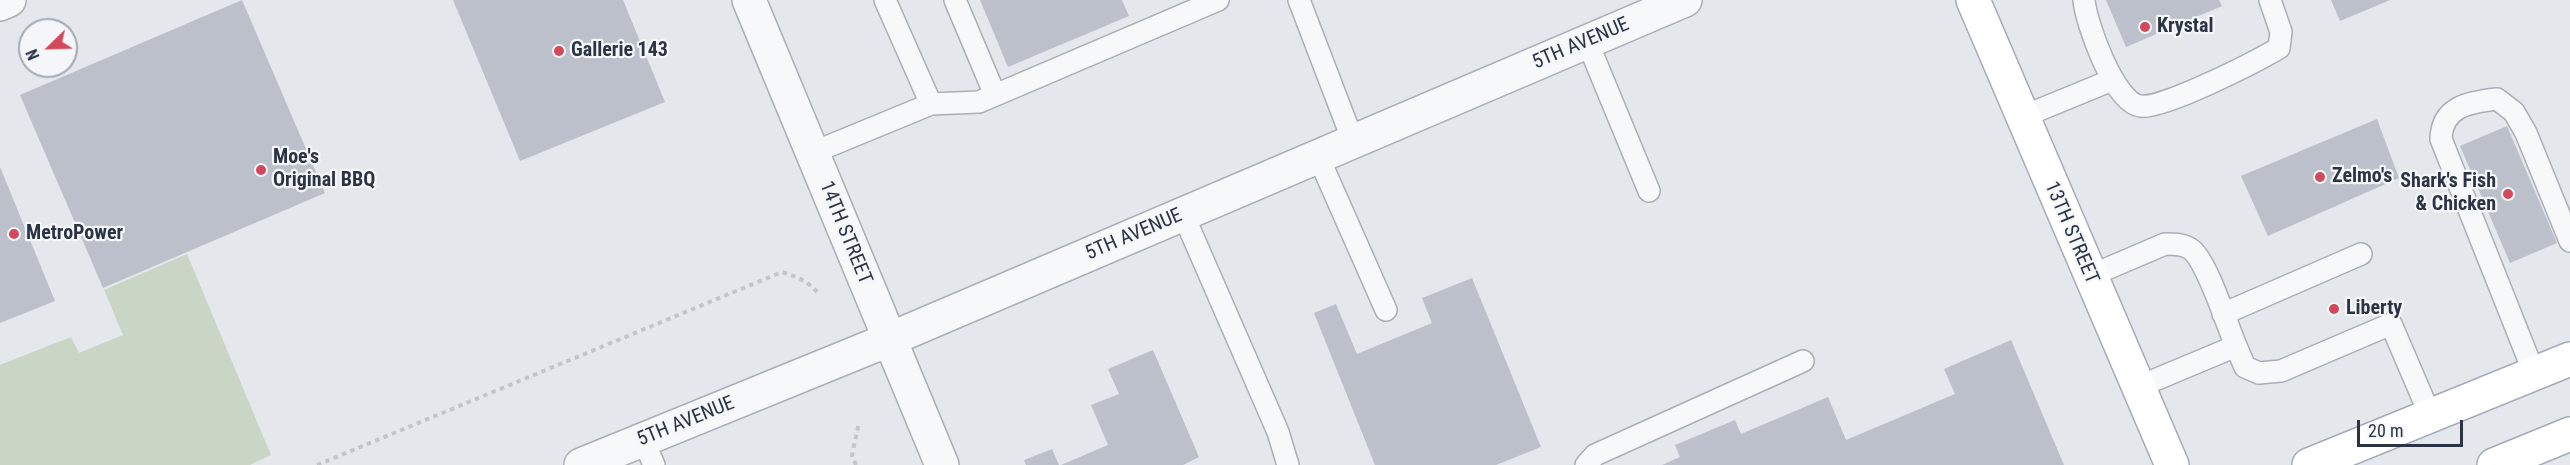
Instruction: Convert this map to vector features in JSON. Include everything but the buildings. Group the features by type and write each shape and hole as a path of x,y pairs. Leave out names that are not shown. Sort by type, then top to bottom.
{"main road":[{"name":"13TH STREET","path":"1973,0 2172,465"},
{"path":"2309,465 2570,358"},
{"path":"2494,465 2570,434"}],"street":[{"path":"0,4 9,0"},
{"name":"14TH STREET","path":"749,0 888,340 942,465"},
{"name":"5TH AVENUE","path":"581,465 649,452 888,340 1685,0"}],"lane":[{"path":"885,0 931,104"},
{"path":"955,0 995,94"},
{"path":"812,153 931,104 979,102 1218,0"},
{"path":"2084,0 2085,13 2112,80 2130,102 2141,106 2159,104 2259,60 2279,48 2281,32 2270,0"},
{"path":"1306,2 1353,141"},
{"path":"1587,41 1649,191"},
{"path":"2022,117 2112,80"},
{"path":"2534,373 2441,139 2441,126 2447,115 2475,101 2498,99 2514,112 2526,132 2570,241"},
{"path":"1318,156 1386,310"},
{"path":"1183,214 1278,432 1288,465"},
{"path":"2090,276 2165,244 2178,243 2192,250 2202,265 2245,367 2259,373 2282,371 2391,324 2430,415"},
{"path":"2223,314 2361,254"},
{"path":"2138,387 2236,346"},
{"path":"1586,465 1595,455 1803,361"}],"path":[{"path":"317,465 782,272 813,285 820,295"},
{"path":"856,465 852,455 860,423"}],"green space":[{"path":"187,254 271,455 250,465 0,465 0,365 71,337 79,353 123,335 104,290"}],"place":[{"name":"Krystal","path":"2145,27"},
{"name":"Gallerie 143","path":"559,51"},
{"name":"Moe's Original BBQ","path":"261,170"},
{"name":"Zelmo's","path":"2320,177"},
{"name":"Shark's Fish & Chicken","path":"2508,194"},
{"name":"MetroPower","path":"14,234"},
{"name":"Liberty","path":"2334,309"}]}
